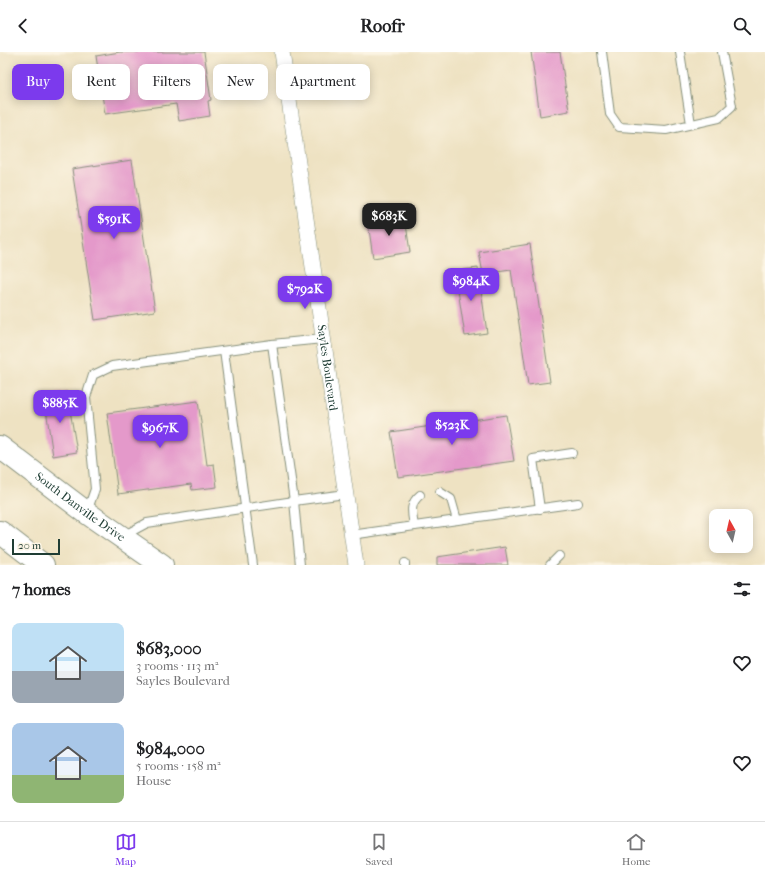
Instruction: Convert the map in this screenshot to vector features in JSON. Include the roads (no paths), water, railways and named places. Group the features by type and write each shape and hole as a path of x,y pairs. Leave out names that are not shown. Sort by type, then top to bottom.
{"main road":[{"name":"South Danville Drive","path":"0,447 87,513 162,565"},
{"path":"0,532 43,565"}],"street":[{"name":"Sayles Boulevard","path":"282,52 356,565"}],"lane":[{"path":"602,52 610,114 618,127 666,130 719,118 732,106 722,52"},
{"path":"680,52 691,124"},
{"path":"87,513 95,489 86,397 93,375 112,366 272,344 323,339"},
{"path":"272,344 294,500 300,565"},
{"path":"224,351 253,565"},
{"path":"540,509 533,459 572,453"},
{"path":"440,492 451,499 457,520"},
{"path":"121,537 147,523 245,507 345,494"},
{"path":"414,526 412,508 414,500 420,495"},
{"path":"351,535 578,503"},
{"path":"550,565 559,556"}]}
